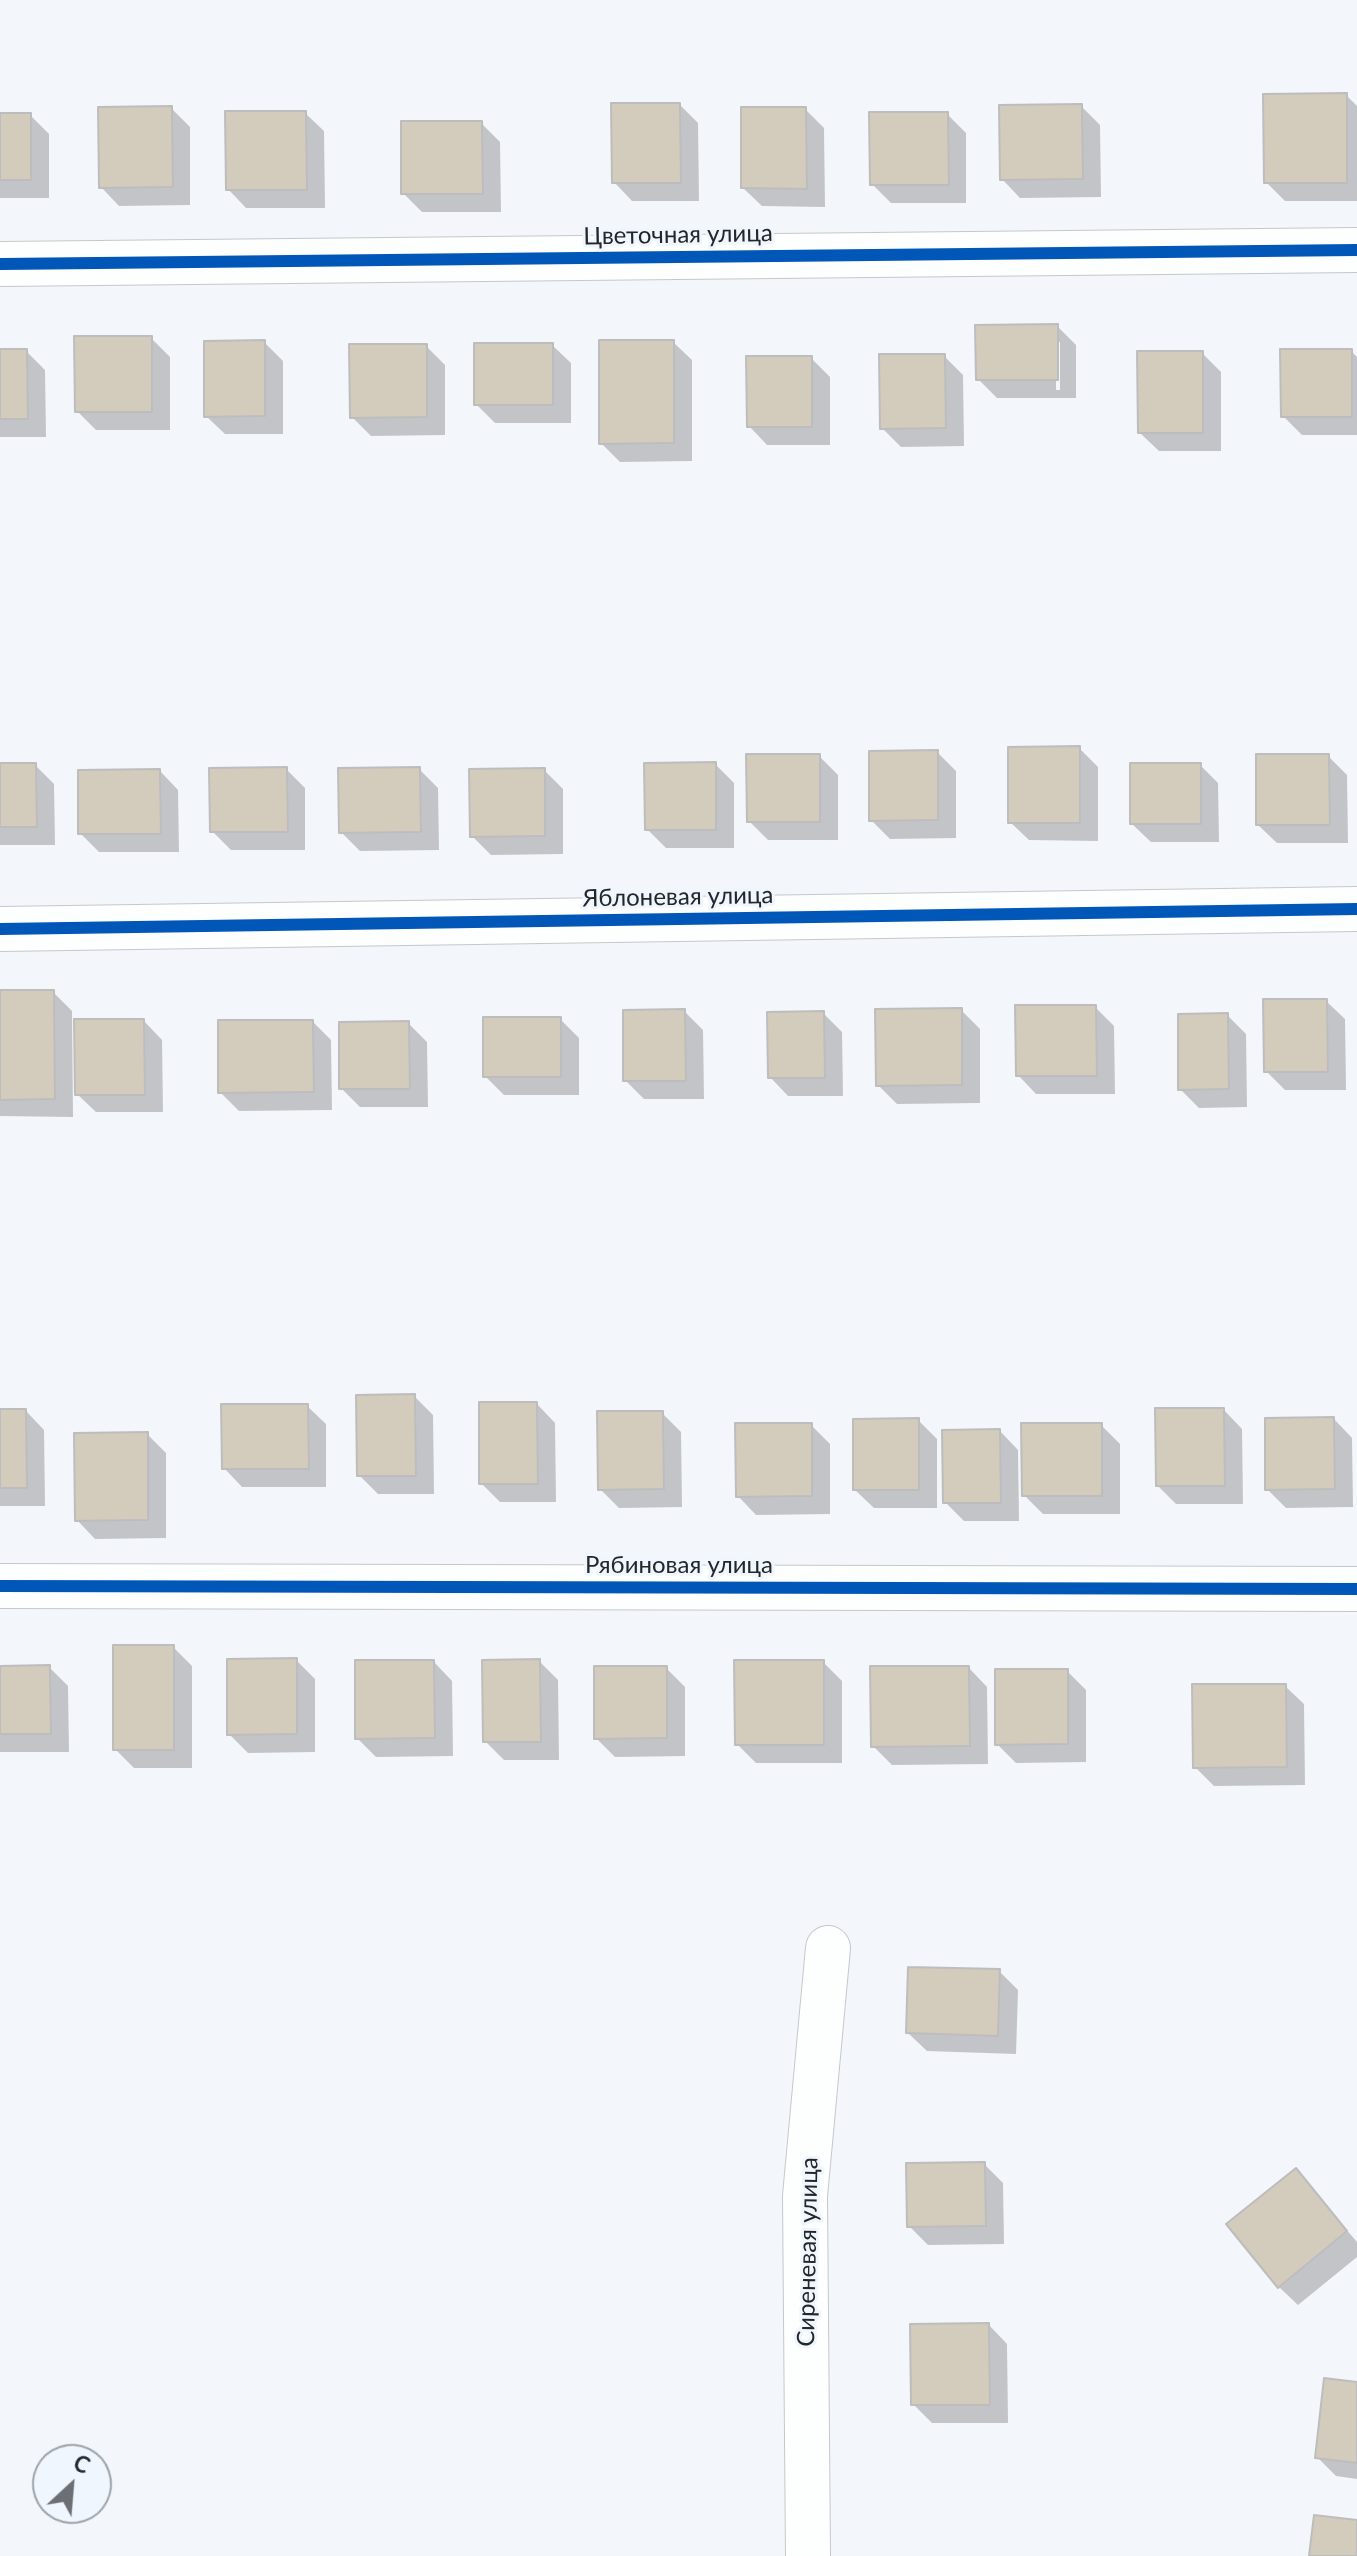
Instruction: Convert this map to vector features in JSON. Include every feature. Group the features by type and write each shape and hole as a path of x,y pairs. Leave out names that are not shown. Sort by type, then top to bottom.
{"street":[{"name":"Цветочная улица","path":"0,264 1357,250"},
{"name":"Яблоневая улица","path":"0,929 1357,909"},
{"name":"Рябиновая улица","path":"0,1586 1357,1589"},
{"name":"Сиреневая улица","path":"808,2556 805,2196 828,1948"}],"building":[{"path":"1347,93 1347,183 1264,183 1263,94"},
{"path":"611,103 680,103 681,183 612,183"},
{"path":"1082,104 1083,179 1000,180 999,105"},
{"path":"172,106 173,187 99,188 98,107"},
{"path":"741,107 806,107 807,189 741,188"},
{"path":"225,111 306,111 307,190 226,190"},
{"path":"869,112 948,112 949,185 870,185"},
{"path":"0,113 31,113 31,180 0,180"},
{"path":"401,121 482,121 483,194 401,194"},
{"path":"1058,324 1058,380 976,380 975,325"},
{"path":"74,336 152,336 152,412 75,412"},
{"path":"265,340 265,416 204,417 204,341"},
{"path":"599,340 674,340 674,443 599,444"},
{"path":"474,343 553,343 553,405 474,405"},
{"path":"349,344 427,344 427,417 350,418"},
{"path":"0,349 27,349 28,419 0,419"},
{"path":"1280,349 1352,349 1352,417 1281,417"},
{"path":"1137,351 1203,351 1203,433 1138,433"},
{"path":"879,354 945,354 946,428 880,429"},
{"path":"746,356 812,356 812,427 747,427"},
{"path":"1080,746 1080,823 1008,823 1008,747"},
{"path":"938,750 938,820 869,821 869,751"},
{"path":"746,754 820,754 820,822 747,822"},
{"path":"1256,754 1329,754 1330,825 1256,825"},
{"path":"716,762 716,830 645,830 644,763"},
{"path":"0,763 36,763 37,827 0,827"},
{"path":"1130,763 1201,763 1201,824 1130,824"},
{"path":"287,767 288,832 210,832 209,768"},
{"path":"420,767 421,832 339,833 338,768"},
{"path":"545,768 545,836 470,837 469,769"},
{"path":"160,769 161,834 78,834 78,770"},
{"path":"0,990 54,990 55,1099 0,1100"},
{"path":"1263,999 1327,999 1328,1072 1264,1072"},
{"path":"1015,1005 1096,1005 1097,1076 1016,1076"},
{"path":"962,1008 962,1085 876,1086 875,1009"},
{"path":"685,1009 686,1081 623,1081 623,1010"},
{"path":"824,1011 825,1078 768,1078 767,1012"},
{"path":"1228,1013 1229,1089 1178,1090 1178,1014"},
{"path":"483,1017 561,1017 561,1077 483,1077"},
{"path":"74,1019 144,1019 145,1095 75,1095"},
{"path":"218,1020 313,1020 314,1092 218,1093"},
{"path":"409,1021 410,1089 339,1089 339,1022"},
{"path":"415,1394 416,1476 357,1476 356,1395"},
{"path":"479,1402 537,1402 538,1484 479,1484"},
{"path":"221,1404 308,1404 309,1469 222,1469"},
{"path":"1155,1408 1224,1408 1225,1486 1156,1486"},
{"path":"0,1409 26,1409 27,1488 0,1488"},
{"path":"597,1411 663,1411 664,1489 598,1490"},
{"path":"1334,1417 1335,1489 1265,1490 1265,1418"},
{"path":"919,1418 919,1490 853,1490 853,1419"},
{"path":"735,1423 812,1423 812,1496 736,1497"},
{"path":"1021,1423 1102,1423 1102,1496 1022,1496"},
{"path":"1000,1429 1001,1503 943,1503 942,1430"},
{"path":"148,1432 148,1520 75,1521 74,1433"},
{"path":"113,1645 174,1645 174,1750 113,1750"},
{"path":"297,1658 297,1734 227,1735 227,1659"},
{"path":"540,1659 541,1742 483,1742 482,1660"},
{"path":"355,1660 434,1660 435,1738 355,1739"},
{"path":"734,1660 824,1660 824,1745 735,1745"},
{"path":"50,1665 51,1734 0,1734 0,1666"},
{"path":"594,1666 667,1666 667,1738 594,1739"},
{"path":"870,1666 969,1666 970,1746 871,1747"},
{"path":"995,1669 1068,1669 1068,1744 995,1745"},
{"path":"1192,1684 1286,1684 1287,1767 1193,1768"},
{"path":"908,1967 1000,1969 998,2036 906,2033"},
{"path":"985,2162 986,2226 907,2227 906,2163"},
{"path":"1296,2168 1347,2231 1278,2288 1226,2224"},
{"path":"989,2323 990,2405 911,2405 910,2324"},
{"path":"1324,2378 1357,2382 1357,2463 1315,2458"},
{"path":"1314,2515 1357,2520 1357,2556 1309,2556"}],"cycle path":[{"path":"0,264 1357,250"},
{"path":"0,929 1357,909"},
{"path":"0,1586 1357,1589"}]}
